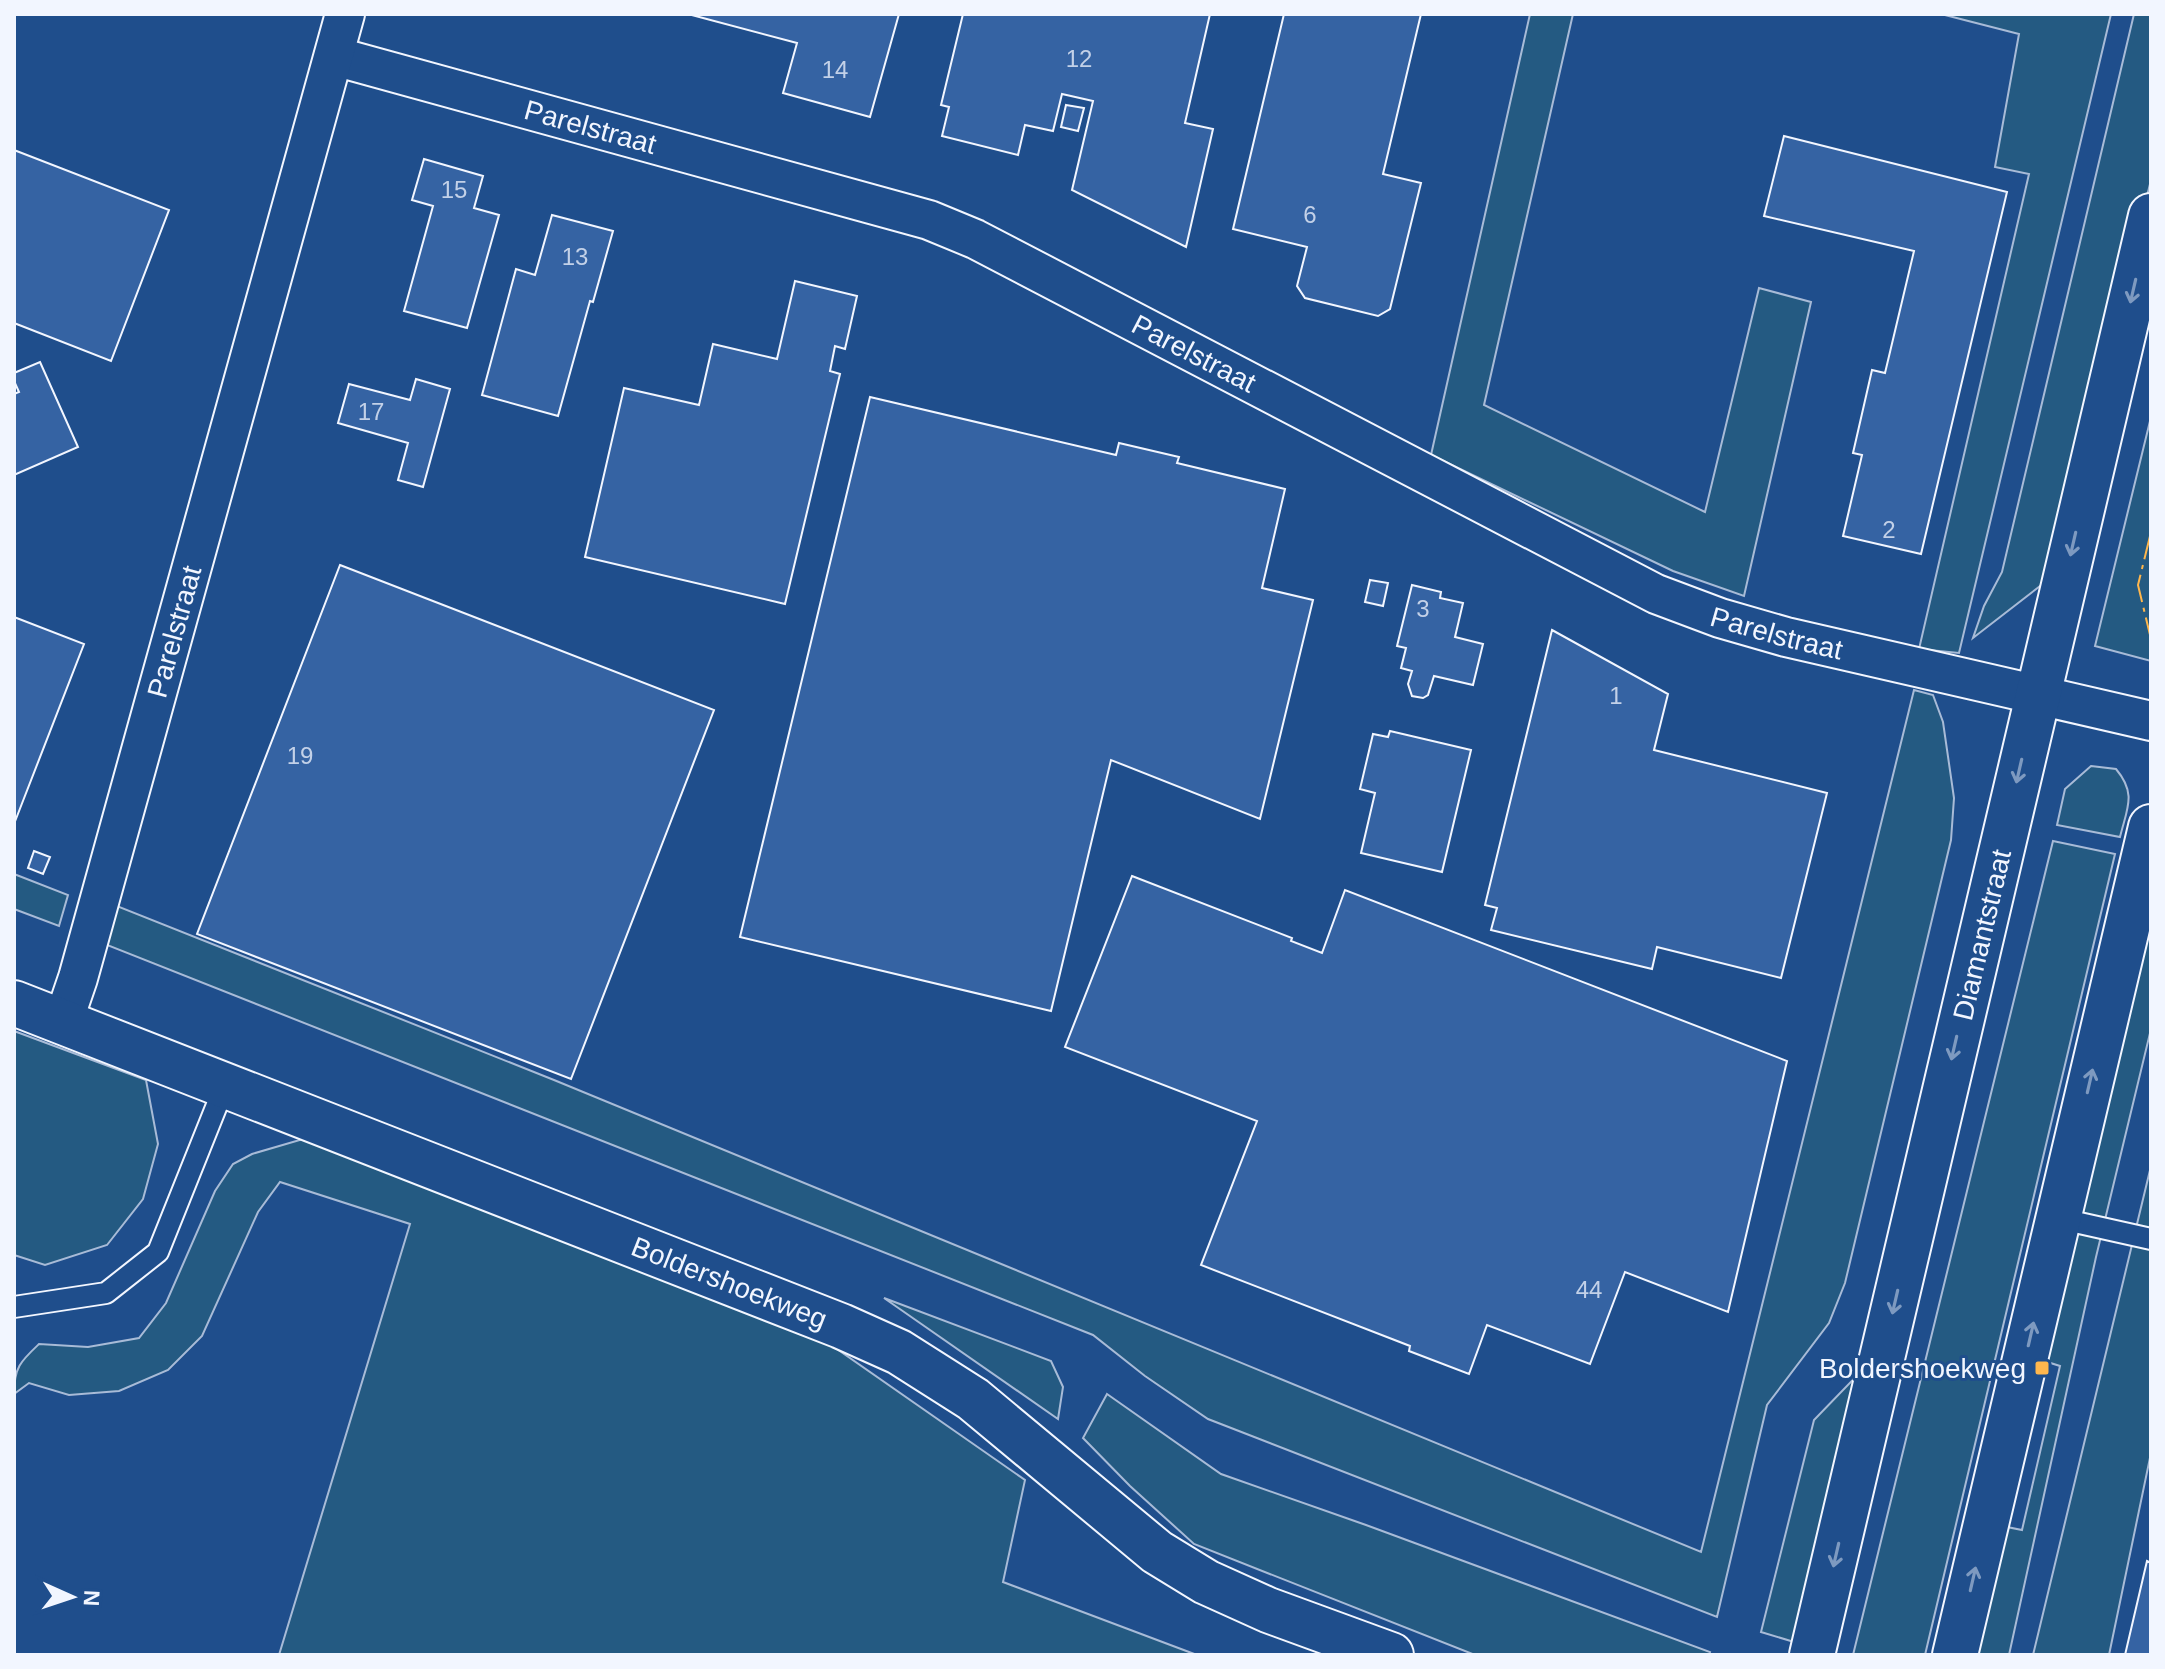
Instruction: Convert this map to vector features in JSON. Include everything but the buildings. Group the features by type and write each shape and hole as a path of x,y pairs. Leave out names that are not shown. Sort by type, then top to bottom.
{"main road":[{"name":"Diamantstraat","path":"1812,1655 2151,216"},
{"path":"1955,1655 2151,827"},
{"name":"Boldershoekweg","path":"14,1003 812,1314 899,1352 973,1399 1157,1552 1206,1582 1268,1610 1391,1655"}],"street":[{"name":"Parelstraat","path":"63,1022 82,964 345,14"},
{"name":"Parelstraat","path":"334,56 929,220 975,239 1656,594 1720,618 1786,637 2151,721"}],"lane":[{"path":"14,1307 106,1293 158,1252 225,1085"},
{"path":"2057,1218 2151,1239"}],"shaded area":[{"path":"1530,14 1573,14 1484,405 1705,512 1759,288 1811,302 1744,596 1673,571 1431,455"},
{"path":"1941,14 2111,14 1959,653 1919,649 2029,174 1995,167 2019,34"},
{"path":"2134,14 2151,14 2151,180 2053,576 1973,638 1984,606 2002,572"},
{"path":"2151,417 2151,661 2095,646"},
{"path":"1914,690 1933,695 1943,722 1954,798 1951,840 1845,1283 1829,1323 1767,1405 1717,1617 1208,1419 1145,1376 1093,1335 107,945 117,906 554,1080 1701,1552"},
{"path":"2091,766 2116,769 2126,786 2128,802 2120,837 2057,825 2065,789"},
{"path":"2053,841 2115,854 1925,1655 1853,1655"},
{"path":"14,874 68,895 59,926 14,909"},
{"path":"2151,914 2151,1029 2096,1257 2009,1655 1977,1655 2002,1526 2022,1530 2060,1366 2041,1360"},
{"path":"14,1031 146,1080 158,1144 143,1199 107,1245 45,1265 14,1255"},
{"path":"303,1139 801,1324 1025,1480 1003,1582 1197,1655 279,1655 410,1224 280,1182 258,1212 202,1336 168,1370 119,1391 69,1395 29,1383 14,1394 14,1385 20,1365 39,1344 88,1347 139,1338 166,1303 215,1191 233,1164 252,1154"},
{"path":"2151,1166 2151,1453 2109,1655 2033,1655"},
{"path":"884,1298 1051,1361 1063,1387 1058,1419"},
{"path":"1872,1360 1804,1645 1761,1632 1814,1420"},
{"path":"1107,1394 1221,1474 1710,1652 1709,1655 1475,1655 1194,1544 1083,1438"}],"power":[{"path":"2151,532 2138,585 2151,639"}],"place":[{"name":"Boldershoekweg","path":"2042,1368"}]}
